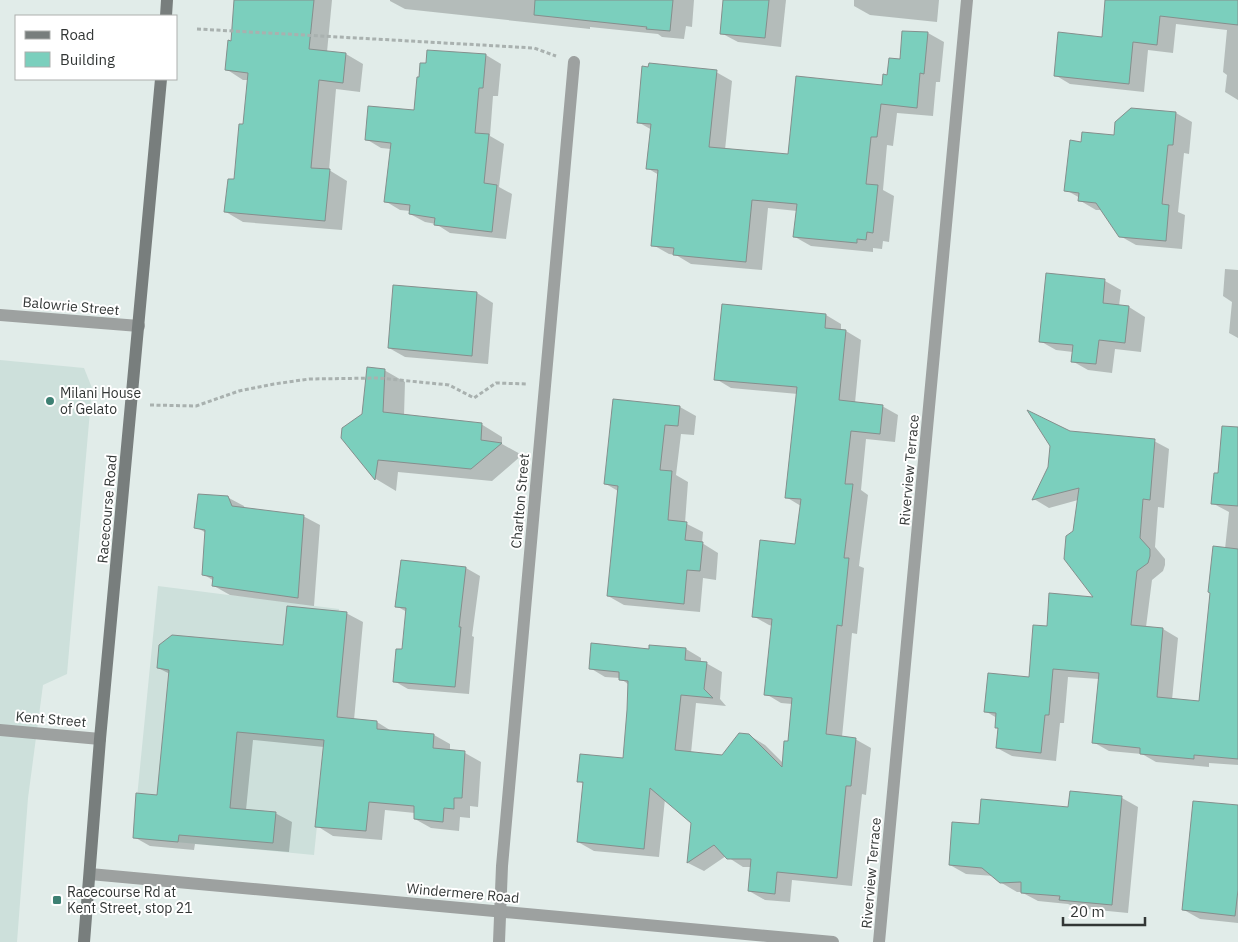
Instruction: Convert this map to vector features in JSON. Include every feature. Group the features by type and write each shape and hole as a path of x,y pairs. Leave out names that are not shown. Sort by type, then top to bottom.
{"street":[{"path":"166,15 167,0"},
{"name":"Riverview Terrace","path":"880,942 967,0"},
{"name":"Charlton Street","path":"499,942 502,866 574,62"},
{"name":"Racecourse Road","path":"84,942 100,738 160,80"},
{"name":"Balowrie Street","path":"0,314 139,326"},
{"name":"Kent Street","path":"0,730 100,738"},
{"name":"Windermere Road","path":"90,874 833,942"}],"path":[{"path":"197,29 534,48 574,62"},
{"path":"131,404 196,406 240,391 309,379 379,378 449,386 474,398 496,383 545,385"}],"shaded area":[{"path":"0,360 84,368 92,388 67,674 43,685 28,798 17,942 0,942"},
{"path":"158,586 339,609 314,855 133,838"}],"building":[{"path":"234,0 314,0 309,49 346,53 343,83 319,80 311,168 330,169 325,221 224,212 228,179 234,179 239,124 243,124 248,73 225,70 228,40 231,41"},
{"path":"535,0 673,0 670,31 534,15"},
{"path":"723,0 769,0 765,38 720,34"},
{"path":"1105,0 1238,0 1238,25 1160,16 1157,45 1133,42 1129,84 1054,76 1058,32 1102,37"},
{"path":"902,31 928,32 924,74 920,73 917,108 881,104 877,137 871,137 866,184 878,185 873,233 867,232 866,240 857,239 857,243 793,237 797,204 752,200 746,262 673,255 674,248 651,246 658,170 646,169 651,124 637,123 642,66 648,67 649,63 717,70 709,147 788,154 796,76 882,85 883,74 887,75 889,58 900,59"},
{"path":"427,50 486,54 483,88 479,88 475,133 489,134 484,183 497,185 492,232 434,225 435,218 409,214 410,205 384,202 391,143 365,140 368,106 414,110 420,63 426,63"},
{"path":"1131,108 1176,112 1173,145 1168,145 1162,204 1169,205 1166,241 1119,237 1096,203 1078,201 1079,193 1064,191 1070,140 1081,142 1082,132 1114,135 1115,122"},
{"path":"1046,273 1105,279 1103,303 1129,306 1125,343 1099,340 1096,364 1071,362 1073,345 1039,342"},
{"path":"393,285 477,292 472,356 388,348"},
{"path":"722,304 826,314 825,328 846,330 839,400 883,405 880,434 851,431 845,484 853,484 844,558 849,558 842,626 837,625 826,734 856,738 851,786 846,786 837,878 777,872 775,894 748,891 751,859 727,859 714,845 687,863 691,823 650,788 644,849 577,842 583,782 577,782 580,754 623,758 627,710 628,681 619,680 619,672 589,669 591,643 649,649 649,645 686,648 685,660 707,662 704,689 713,698 681,695 675,750 722,755 739,733 749,734 782,767 784,741 788,741 792,698 764,695 772,619 752,617 760,540 795,544 801,499 785,498 797,387 714,380"},
{"path":"367,367 385,369 383,412 482,423 481,440 502,443 471,469 378,460 375,480 341,438 342,428 362,414"},
{"path":"613,399 680,406 678,426 665,425 660,470 672,471 668,520 687,522 685,540 703,542 700,571 687,570 684,604 607,596 618,486 604,484"},
{"path":"1027,410 1070,431 1155,439 1150,500 1143,499 1140,538 1150,549 1150,556 1148,563 1137,571 1131,625 1163,628 1157,697 1199,701 1213,546 1238,549 1238,759 1194,755 1194,759 1140,754 1140,748 1092,743 1099,673 1053,669 1049,715 1045,715 1041,753 996,748 998,728 995,728 996,713 984,712 988,673 1029,677 1033,625 1047,626 1049,593 1093,597 1064,559 1066,536 1073,531 1079,488 1032,500 1048,467 1050,446"},
{"path":"1222,426 1238,427 1238,506 1211,504 1214,473 1218,473"},
{"path":"198,494 228,496 232,506 304,515 298,598 212,586 213,577 202,575 205,530 194,528"},
{"path":"401,560 466,567 455,687 393,682 396,649 402,649 406,608 395,607"},
{"path":"287,606 347,612 337,717 377,721 377,729 434,734 433,748 465,751 462,798 454,798 454,809 444,808 443,822 414,819 414,806 369,802 366,831 315,827 324,740 237,732 230,808 276,812 273,843 179,835 178,842 133,838 136,793 157,795 169,670 157,668 159,645 172,635 283,645"},
{"path":"1070,791 1122,796 1112,905 1059,900 1060,896 1021,893 1021,882 1000,883 982,868 949,865 952,822 979,824 981,799 1068,807"},
{"path":"1193,801 1238,805 1238,890 1235,916 1182,910"}],"place":[{"name":"Milani House of Gelato","path":"50,401"},
{"name":"Racecourse Rd at Kent Street, stop 21","path":"57,900"}]}
